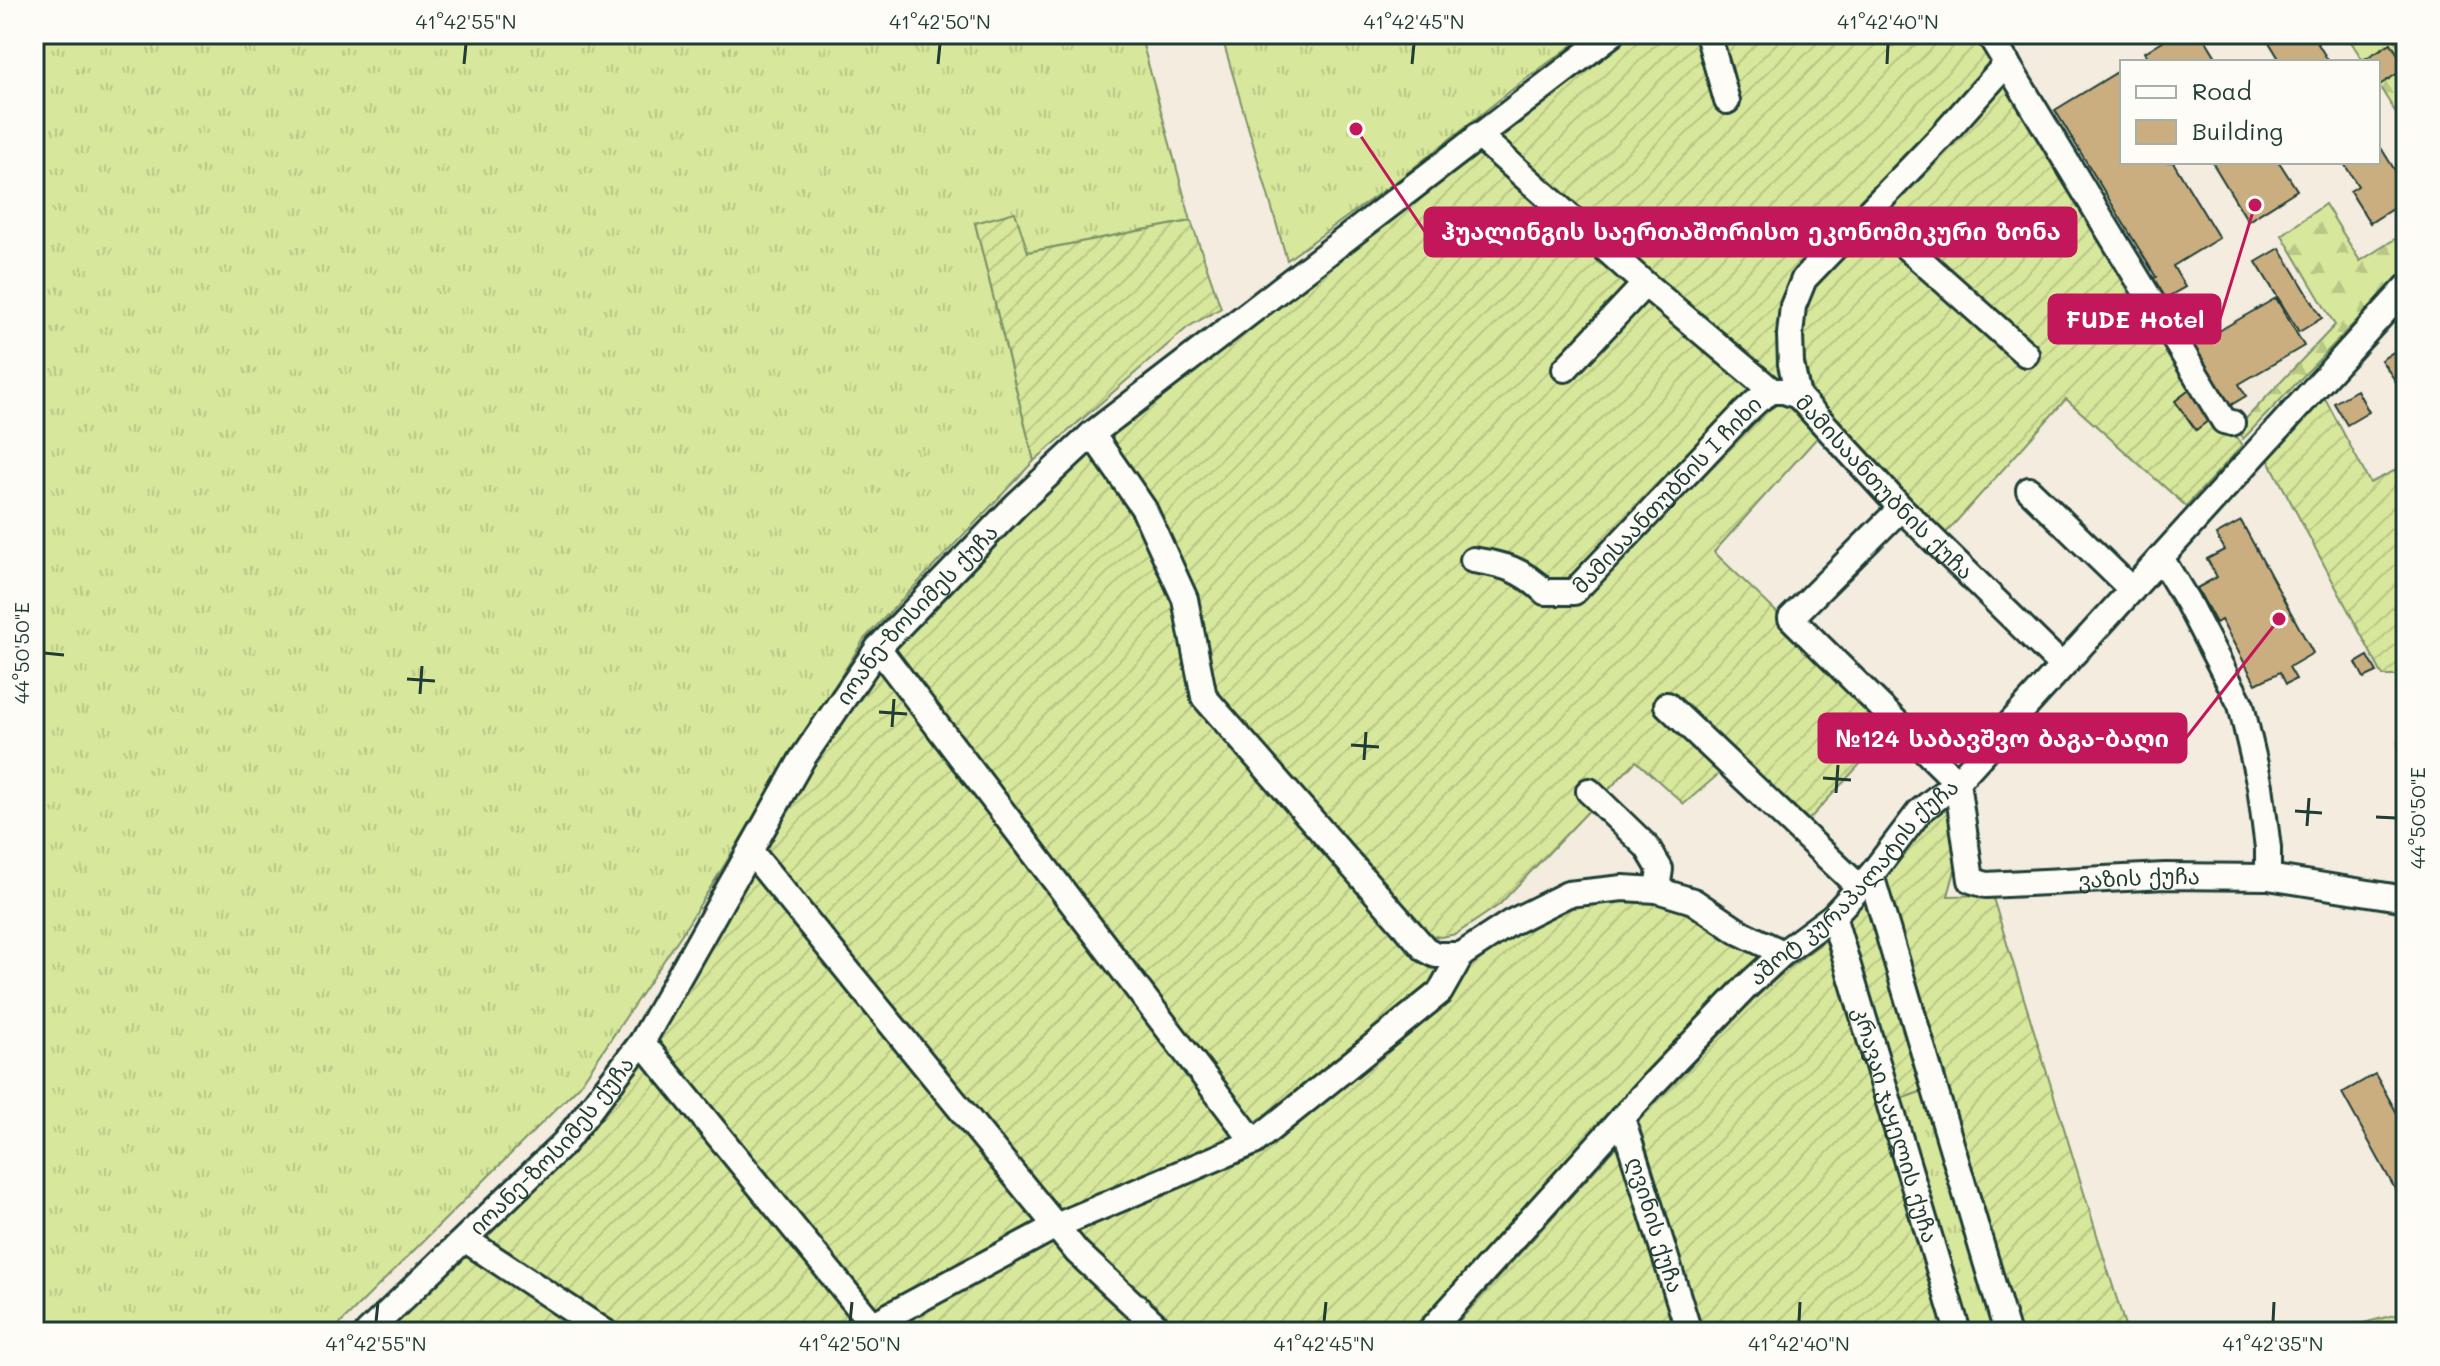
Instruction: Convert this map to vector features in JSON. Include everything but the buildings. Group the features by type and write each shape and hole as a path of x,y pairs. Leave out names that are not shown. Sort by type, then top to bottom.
{"street":[{"name":"იოანე-ზოსიმეს ქუჩა","path":"368,1332 564,1143 642,1042 802,759 878,648 1016,505 1092,434 1612,34"},
{"path":"1708,34 1727,101"},
{"path":"1989,34 2224,421 2232,423"},
{"name":"მამისაანთუბნის ქუჩა","path":"2007,63 1940,138 1804,279 1793,306 1791,364 1798,396 1901,508 2062,666"},
{"path":"1478,135 1645,284 1772,391 1798,396"},
{"path":"1868,213 2026,354"},
{"path":"1565,369 1645,284"},
{"name":"აშოტ კურაპალატის ქუჩა","path":"1429,1332 1622,1118 1747,986 1783,953 1833,916 1919,812 1957,782 2406,288"},
{"name":"მამისაანთუბნის I ჩიხი","path":"1473,560 1502,564 1526,574 1545,592 1574,592 1743,414 1772,391"},
{"path":"1092,434 1144,509 1185,599 1204,697 1425,949 1436,955 1461,955"},
{"path":"2029,490 2132,590"},
{"path":"1901,508 1791,618 1957,782"},
{"path":"2161,558 2241,705 2260,786 2268,848 2268,877"},
{"path":"878,648 1254,1142"},
{"path":"1667,705 1865,881 2007,1332"},
{"name":"ვაზის ქუჩა","path":"1957,782 1971,880 1986,885 2165,876 2268,877 2406,899"},
{"path":"1589,791 1647,847 1660,869 1657,890"},
{"path":"751,852 1077,1252 1163,1332"},
{"path":"642,1042 866,1328 1056,1226 1254,1142 1440,992 1461,955 1510,923 1568,894 1623,888 1657,890 1693,901 1739,932 1783,953"},
{"name":"კრავაი ჯაყელის ქუჩა","path":"1833,916 1958,1332"},
{"name":"ღვინის ქუჩა","path":"1622,1118 1689,1332"},
{"path":"466,1240 605,1332"}],"green space":[{"path":"34,34 1140,34 1191,221 1028,252 975,223 1034,461 864,639 683,932 580,1085 332,1332 34,1332"},
{"path":"1221,34 1588,34 1402,177 1287,260"},
{"path":"1627,34 1995,34 2242,446 2186,506 2066,399 1945,534 1834,419 1714,552 1895,726 1804,825 1735,760 1684,804 1636,761 1499,905 1456,934 1441,937 1422,934 1216,698 1113,444 1113,427 1585,62"},
{"path":"2346,34 2397,34 2394,38 2406,58 2406,129 2380,87 2380,60 2363,60"},
{"path":"2325,204 2360,261 2406,232 2406,269 2243,439 2238,427 2335,325 2282,235"},
{"path":"1015,212 1028,252 1191,221 1221,308 1188,327 1034,461 975,223"},
{"path":"2320,389 2370,483 2406,465 2406,676 2383,676 2267,457"},
{"path":"1092,434 1144,509 1204,697 1436,955 1568,894 1657,890 1783,953 1429,1332 368,1332 564,1143 878,648"},
{"path":"1951,799 1961,848 1948,896 1992,895 2127,1332 2013,1332 1879,866 1930,815"},
{"path":"1871,875 1934,1087 1889,1103 1833,916"},
{"path":"1834,934 1954,1332 1692,1332 1629,1130 1751,1002 1786,970"},
{"path":"1934,1087 2007,1332 1958,1332 1889,1103"},
{"path":"1622,1140 1683,1332 1449,1332"},
{"path":"2406,1312 2406,1332 2343,1332 2352,1326"}],"place":[{"name":"ჰუალინგის საერთაშორისო ეკონომიკური ზონა","path":"1356,129"},
{"name":"FUDE Hotel","path":"2255,205"},
{"name":"№124 საბავშვო ბაგა-ბაღი","path":"2279,619"}]}
